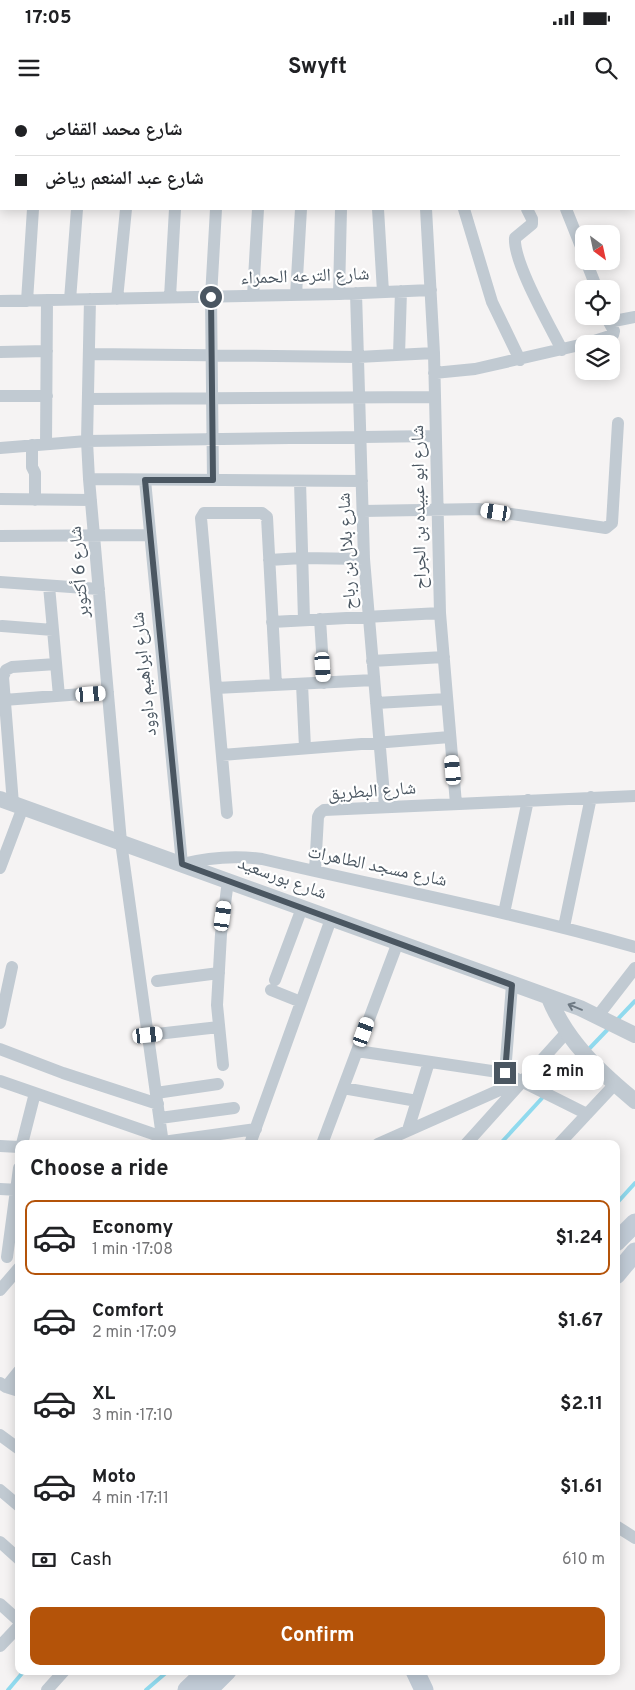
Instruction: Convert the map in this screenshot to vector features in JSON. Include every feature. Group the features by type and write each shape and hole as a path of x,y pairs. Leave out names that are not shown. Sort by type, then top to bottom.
{"main road":[{"path":"620,1238 635,1223"},
{"path":"620,1270 635,1252"},
{"path":"187,1690 203,1675"},
{"path":"208,1690 223,1675"},
{"path":"417,1675 424,1690"}],"street":[{"path":"27,301 32,210"},
{"path":"70,300 77,210"},
{"path":"117,298 126,210"},
{"path":"170,297 175,210"},
{"path":"213,480 211,297 216,210"},
{"path":"253,296 258,210"},
{"path":"296,295 301,210"},
{"path":"339,294 341,210"},
{"path":"378,210 383,292"},
{"name":"شارع ابو عبيده بن الجراح","path":"426,210 434,353 440,613 456,804"},
{"path":"464,210 492,302 520,360"},
{"path":"528,210 532,219 532,224 515,238 514,246 523,271 562,350"},
{"path":"566,210 575,232"},
{"name":"شارع الترعه الحمراء","path":"0,301 339,294 430,290"},
{"path":"399,355 401,291"},
{"name":"شارع بلال بن رباح","path":"356,293 364,559 386,807"},
{"name":"شارع 6 أكتوبر","path":"90,299 87,441 89,479 121,842 163,1140"},
{"path":"46,444 47,300"},
{"path":"620,318 635,317"},
{"path":"434,373 475,370 575,346"},
{"path":"0,352 47,351"},
{"path":"89,354 358,357 434,353"},
{"path":"0,396 47,396"},
{"path":"88,399 435,397"},
{"path":"363,510 478,509 604,528 609,527 612,523 618,423"},
{"path":"0,448 87,441 435,436"},
{"path":"32,445 35,500"},
{"path":"89,479 362,481"},
{"name":"شارع ابراهيم داوود","path":"145,480 182,864"},
{"path":"300,481 304,620"},
{"path":"0,500 91,500"},
{"path":"226,813 201,516 206,513 260,513 265,514 267,517 276,686"},
{"path":"0,536 149,535"},
{"path":"269,560 302,558 364,559"},
{"path":"0,582 99,589"},
{"path":"49,586 59,696"},
{"path":"272,622 440,613"},
{"path":"320,619 324,683"},
{"path":"2,626 53,630"},
{"path":"372,661 444,657"},
{"path":"0,868 12,804 3,677 9,668 56,664"},
{"path":"216,688 374,680"},
{"path":"302,684 305,748"},
{"path":"4,700 108,692"},
{"path":"376,704 447,699"},
{"path":"222,755 450,737"},
{"name":"شارع البطريق","path":"315,871 318,817 324,810 635,796"},
{"path":"564,927 591,797"},
{"path":"504,912 528,800"},
{"name":"شارع بورسعيد","path":"12,804 580,1008 635,1035"},
{"name":"شارع مسجد الطاهرات","path":"182,864 221,856 242,856 262,859 504,912 635,947"},
{"path":"223,1065 218,1027 220,934 228,881"},
{"path":"302,908 273,985 302,1002"},
{"path":"252,1140 331,919"},
{"path":"324,1140 398,942"},
{"path":"0,1023 12,967"},
{"path":"598,1018 635,968"},
{"path":"157,981 219,973"},
{"path":"512,985 517,1082"},
{"path":"549,998 566,1033 577,1047 635,1101"},
{"path":"148,1035 218,1027"},
{"path":"469,1140 517,1082 566,1033"},
{"path":"0,1049 63,1073 157,1098 218,1084"},
{"path":"357,1050 429,1062 517,1082 587,1114"},
{"path":"408,1130 429,1062"},
{"path":"0,1081 160,1140"},
{"path":"387,1140 517,1082"},
{"path":"563,1140 615,1084"},
{"path":"343,1088 417,1101"},
{"path":"23,1140 35,1093"},
{"path":"160,1118 234,1108"},
{"path":"171,1140 256,1129"},
{"path":"0,1146 15,1147"},
{"path":"0,1189 15,1190"},
{"path":"9,1258 15,1207"},
{"path":"0,1290 15,1273"},
{"path":"15,1374 3,1385 15,1390"},
{"path":"0,1435 15,1446"},
{"path":"0,1490 15,1503"},
{"path":"620,1529 635,1538"},
{"path":"0,1542 15,1555"},
{"path":"0,1604 15,1617"},
{"path":"0,1646 15,1630"},
{"path":"47,1690 60,1675"}],"waterway":[{"path":"616,1021 635,1001"},
{"path":"587,1051 610,1027"},
{"path":"549,1091 582,1056"},
{"path":"504,1140 544,1096"},
{"path":"620,1200 635,1183"},
{"path":"8,1690 21,1675"},
{"path":"146,1690 163,1675"}],"route":[{"path":"211,297 213,480 145,480 182,864 512,985 505,1073"}]}
